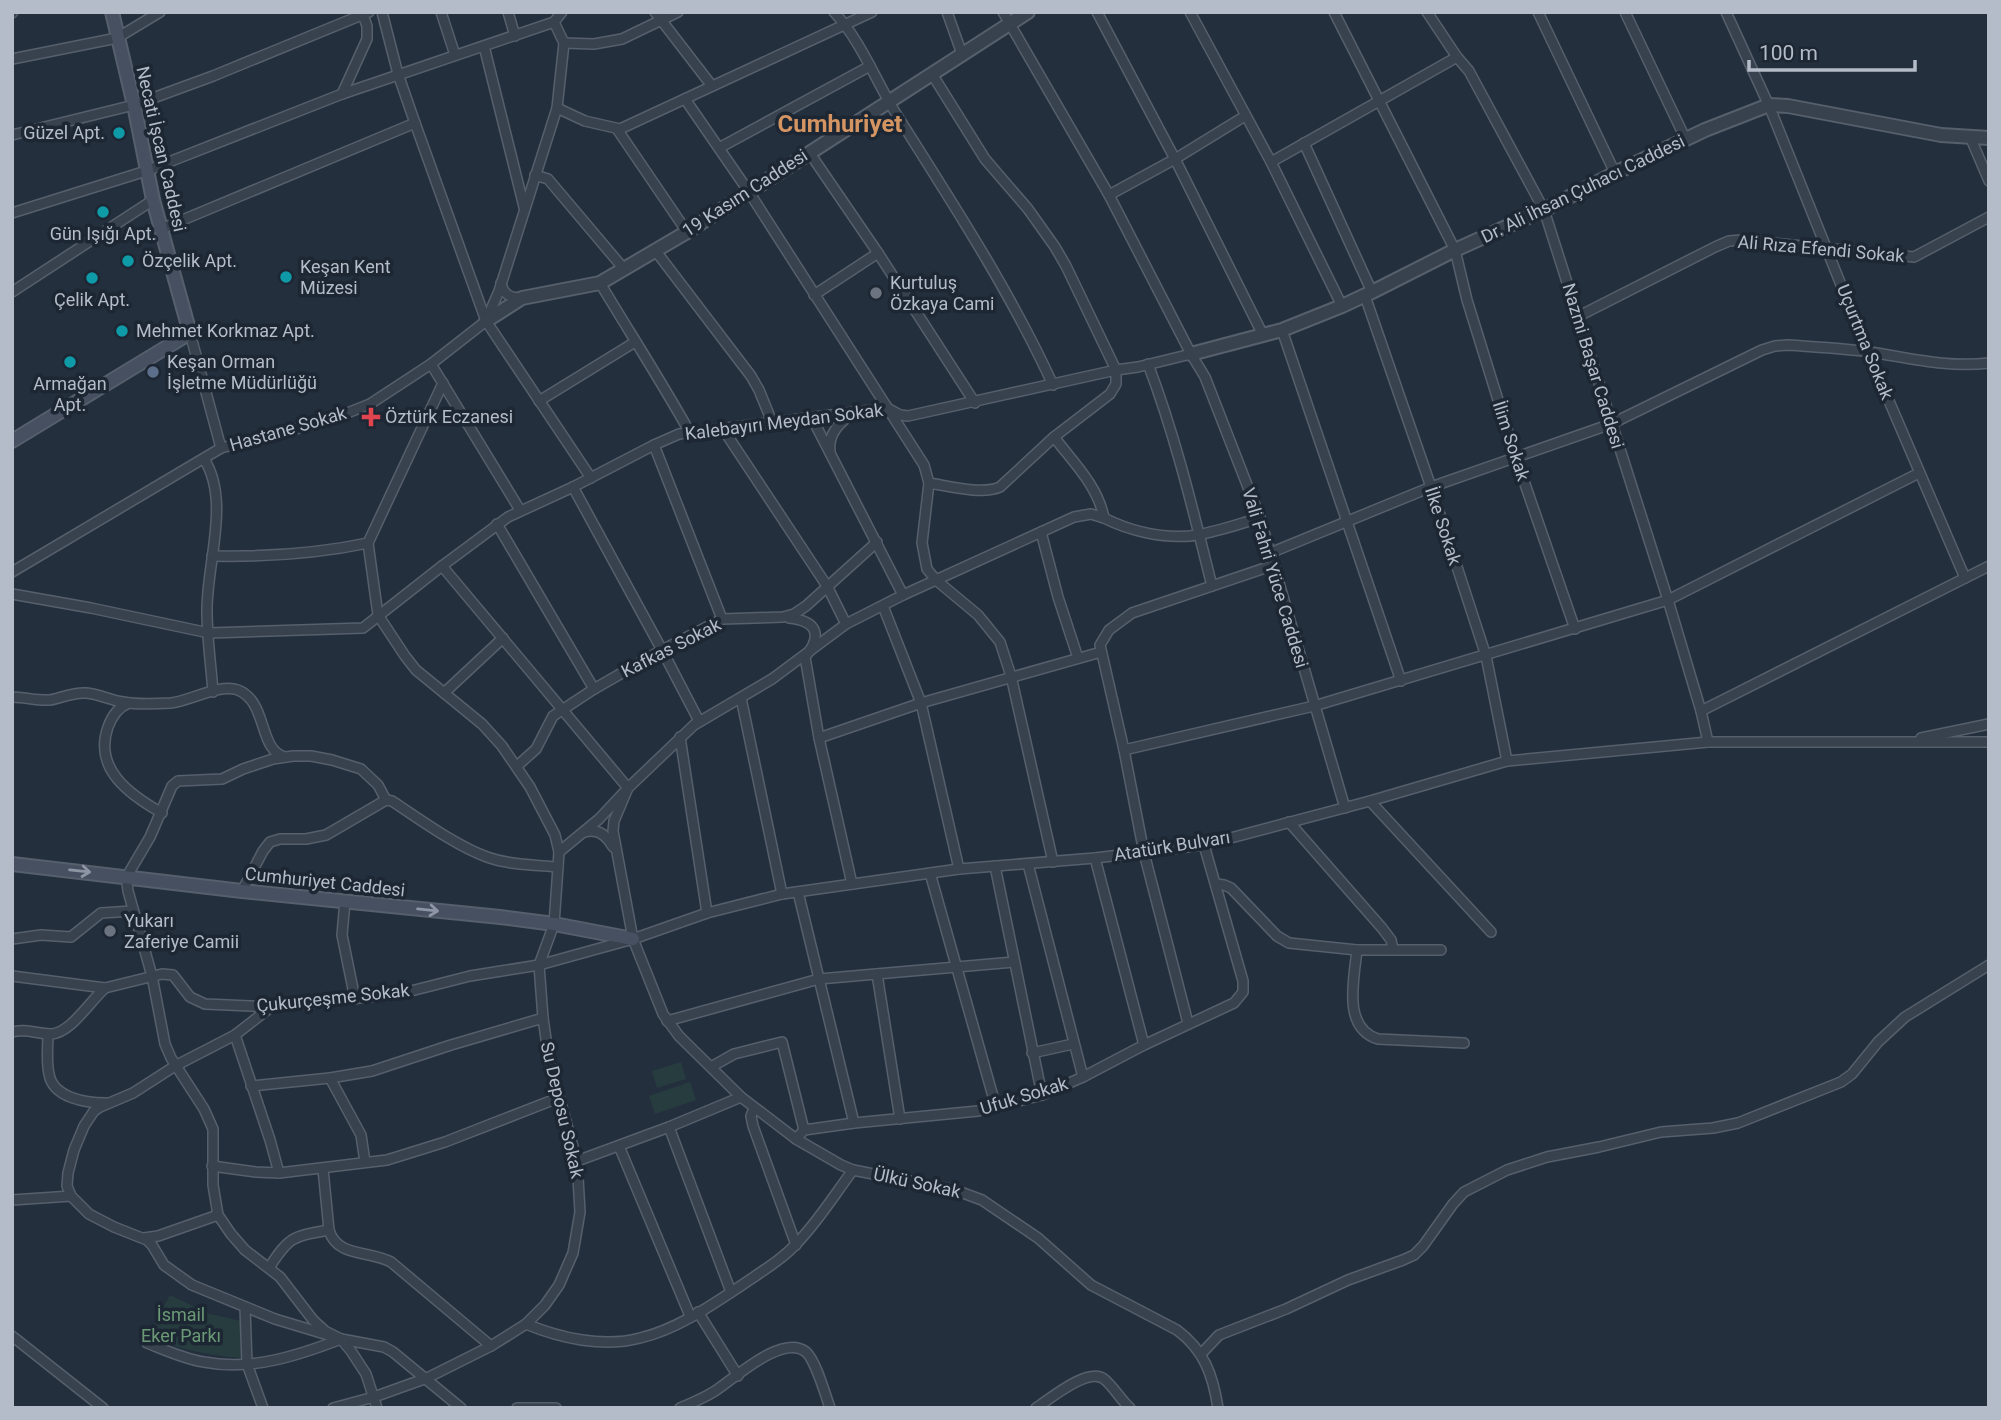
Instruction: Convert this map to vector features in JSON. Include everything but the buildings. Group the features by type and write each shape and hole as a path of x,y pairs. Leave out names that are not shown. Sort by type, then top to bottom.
{"main road":[{"name":"Necati İşcan Caddesi","path":"112,12 153,200 191,336"},
{"path":"12,441 191,336"},
{"path":"12,450 191,336"},
{"name":"Cumhuriyet Caddesi","path":"12,864 554,925 633,939"}],"street":[{"path":"12,59 117,38 160,12"},
{"path":"382,12 398,74 486,321 591,478"},
{"path":"441,12 455,55"},
{"path":"508,12 515,36"},
{"path":"12,213 146,171 342,94 554,22 562,12"},
{"path":"564,43 622,39 658,16 678,12"},
{"path":"834,12 845,24 888,101 1004,286 1030,333 1053,385"},
{"path":"617,130 872,12"},
{"path":"947,12 962,54"},
{"name":"19 Kasım Caddesi","path":"486,321 522,298 600,283 687,232 932,74 962,54 1006,18 1028,12"},
{"path":"1097,12 1175,159 1263,335"},
{"path":"1190,12 1271,162 1342,306"},
{"name":"İlim Sokak","path":"1334,12 1455,250 1467,300 1516,458 1575,629"},
{"name":"Nazmi Başar Caddesi","path":"1427,12 1469,71 1544,211 1668,600 1708,742"},
{"path":"1538,12 1615,173"},
{"path":"1625,12 1686,140"},
{"path":"12,135 134,105 366,14 367,39 342,94"},
{"name":"Uçurtma Sokak","path":"1730,14 1868,352 1965,578"},
{"path":"658,16 712,86"},
{"name":"Vali Fahri Yüce Caddesi","path":"1006,18 1110,195 1205,377 1260,518 1345,807"},
{"path":"486,321 501,284 557,108 564,43 554,22"},
{"path":"484,46 525,209"},
{"path":"1271,162 1457,57"},
{"path":"719,148 870,66"},
{"path":"929,483 982,491 994,490 1003,485 1054,437 1110,394 1116,384 1116,370 1055,247 1028,209 985,159 932,74"},
{"path":"685,99 749,192 925,465 929,483 922,550 927,569 995,635 1003,651 1012,676 1053,862"},
{"name":"Dr. Ali İhsan Çuhacı Caddesi","path":"1191,354 1282,330 1342,306 1455,250 1544,211 1615,173 1741,115 1769,105 1788,106 1941,135 1970,139 1989,138"},
{"path":"557,108 585,121 617,130 687,232"},
{"path":"1110,195 1245,116"},
{"path":"161,229 415,123"},
{"path":"1970,139 1989,181"},
{"name":"İlke Sokak","path":"1304,143 1369,294 1486,656 1507,761"},
{"path":"809,152 975,403"},
{"path":"535,175 548,179 624,269"},
{"path":"12,292 153,200"},
{"name":"Ali Rıza Efendi Sokak","path":"1577,317 1714,247 1729,242 1743,240 1914,257 1989,216"},
{"path":"655,250 751,376 772,422"},
{"path":"814,295 878,253"},
{"path":"600,283 657,374 689,432"},
{"path":"501,284 507,294 522,298"},
{"name":"Hastane Sokak","path":"12,572 220,448 317,424 381,398 431,364 486,321"},
{"path":"1282,330 1401,681"},
{"path":"191,336 220,448"},
{"path":"539,401 635,342"},
{"path":"1270,553 1431,487 1611,424 1775,346 1868,352 1931,364 1989,363"},
{"name":"Kalebayırı Meydan Sokak","path":"12,594 209,633 358,629 369,625 378,615 497,524 520,510 573,487 669,437 689,432 887,408 908,416 1191,354"},
{"path":"431,364 520,510"},
{"path":"1148,364 1178,451 1212,586"},
{"path":"378,615 368,543 443,383"},
{"path":"830,452 830,442 838,426 857,412"},
{"path":"812,418 903,595"},
{"path":"723,429 827,586 846,624"},
{"path":"1054,437 1095,491 1104,518"},
{"path":"654,445 722,619"},
{"path":"204,458 211,472 215,491 206,613 213,692"},
{"path":"1124,750 1314,706 1668,600 1919,472"},
{"path":"573,487 699,721"},
{"path":"558,852 611,808 628,788 699,721 772,679 846,624 903,595 1080,515 1095,514 1125,528 1180,536 1199,534 1260,518"},
{"path":"497,524 594,689"},
{"path":"1041,532 1078,658"},
{"name":"Kafkas Sokak","path":"517,766 532,754 550,720 594,689 722,619 783,617 799,611 877,542"},
{"path":"212,556 326,552 368,543"},
{"path":"1188,1023 1143,853 1124,750 1100,645 1104,636 1124,618 1142,609 1274,565"},
{"path":"442,566 628,788"},
{"path":"1701,711 1989,566"},
{"path":"827,586 810,607 809,619 814,630 814,644 805,657 818,738 852,884"},
{"path":"883,606 921,703 959,869"},
{"name":"Su Deposu Sokak","path":"333,1408 427,1378 491,1346 526,1324 545,1305 559,1285 573,1253 580,1212 577,1161 549,1060 539,965 554,925 558,852 552,828 517,766 487,730 416,670 378,615"},
{"path":"783,617 803,620 820,638 827,639"},
{"path":"444,694 503,638"},
{"path":"818,738 921,703 1101,652"},
{"path":"12,697 47,700 79,693 130,703 172,703 232,689 248,697 257,709 272,748 285,757"},
{"path":"741,698 782,894"},
{"path":"112,699 118,704 116,712"},
{"path":"130,703 116,712 109,723 104,743 108,761 114,774 129,792 162,813"},
{"path":"1902,742 1989,724"},
{"path":"680,737 707,913"},
{"name":"Atatürk Bulvarı","path":"633,939 707,913 782,894 959,869 1095,858 1204,845 1507,761 1708,742 1902,742"},
{"path":"1902,742 1989,742"},
{"path":"377,1408 366,1374 341,1339 319,1326 285,1282 246,1250 218,1215 212,1166 214,1142 211,1124 175,1066 165,1044 152,976 128,891 128,877 175,782 222,779 243,769 285,757 311,756 356,767 372,779 386,800"},
{"name":"Ülkü Sokak","path":"628,788 614,821 616,851 633,939 667,1021 741,1097 796,1139 829,1160 853,1170 955,1190 982,1200 1038,1238 1091,1284 1177,1331 1201,1354 1211,1376 1218,1408"},
{"path":"242,891 270,842 326,835 386,800 392,801 485,857 558,867"},
{"path":"1370,801 1491,932"},
{"path":"1289,822 1382,928 1391,940 1393,949"},
{"path":"584,833 594,831 603,834 616,851"},
{"path":"1204,845 1216,884 1231,888 1284,941 1357,950 1441,950"},
{"path":"1095,858 1144,1045"},
{"path":"1028,864 1083,1077"},
{"path":"995,866 1042,1095"},
{"path":"930,873 996,1107"},
{"name":"Ufuk Sokak","path":"804,1130 854,1122 959,1114 1042,1095 1230,1005 1238,999 1244,981 1216,884"},
{"path":"798,892 854,1122"},
{"path":"345,901 342,935 355,999"},
{"path":"12,939 41,935 71,937 101,913 134,911"},
{"name":"Çukurçeşme Sokak","path":"152,976 173,975 190,997 201,1003 271,1007 399,994 470,976 539,965 633,939"},
{"path":"1357,950 1353,994 1357,1023 1365,1034 1378,1039 1464,1043"},
{"path":"667,1021 819,979 1014,962"},
{"path":"1201,1354 1219,1335 1286,1310 1348,1280 1414,1255 1464,1192 1507,1170 1546,1157 1661,1132 1738,1123 1841,1082 1852,1074 1878,1042 1905,1017 1989,965"},
{"path":"877,974 900,1119"},
{"path":"12,976 105,988 152,976"},
{"path":"12,1032 22,1030 56,1033 68,1026 105,988"},
{"path":"87,1121 96,1110 144,1087 175,1066 235,1035 271,1007"},
{"path":"251,1086 330,1078 385,1068 543,1018"},
{"path":"48,1034 49,1078 61,1092 84,1103 88,1109 87,1121 74,1150 67,1186 71,1196 82,1208 100,1220 144,1238 151,1243 161,1261 175,1274 205,1291 275,1319 341,1339 388,1349 461,1408"},
{"path":"235,1035 279,1173"},
{"path":"711,1067 734,1054 782,1042 804,1130 796,1139"},
{"path":"1032,1053 1073,1044"},
{"path":"330,1078 361,1135 365,1162"},
{"path":"577,1161 741,1097"},
{"path":"212,1166 279,1173 387,1160 445,1142 558,1098"},
{"path":"78,1100 108,1104"},
{"path":"754,1108 751,1116 753,1126 796,1245"},
{"path":"669,1127 731,1292"},
{"path":"619,1146 694,1314 737,1376"},
{"path":"323,1168 332,1239 341,1247 380,1256 396,1265 491,1346"},
{"path":"526,1324 586,1340 619,1341 648,1336 694,1314 778,1260 796,1245 853,1170"},
{"path":"12,1199 71,1196"},
{"path":"144,1238 158,1236 218,1215"},
{"path":"269,1268 290,1240 301,1235 329,1230"},
{"path":"154,1248 153,1242 158,1236"},
{"path":"244,1307 247,1364 263,1408"},
{"path":"12,1336 101,1407"},
{"path":"147,1343 202,1362 247,1364 282,1359 341,1339"},
{"path":"680,1408 711,1393 774,1352 789,1347 805,1351 812,1361 830,1408"},
{"path":"1037,1408 1074,1383 1096,1376 1104,1378 1130,1408"},
{"path":"517,1408 556,1408"}],"green space":[{"path":"681,1062 686,1079 657,1088 652,1071"},
{"path":"690,1082 696,1100 655,1114 649,1096"},
{"name":"İsmail Eker Parkı","path":"170,1295 210,1314 241,1321 241,1358 193,1351 147,1337"}],"place":[{"name":"Güzel Apt.","path":"119,133"},
{"name":"Gün Işığı Apt.","path":"103,212"},
{"name":"Özçelik Apt.","path":"128,261"},
{"name":"Keşan Kent Müzesi","path":"286,277"},
{"name":"Çelik Apt.","path":"92,278"},
{"name":"Kurtuluş Özkaya Cami","path":"876,293"},
{"name":"Mehmet Korkmaz Apt.","path":"122,331"},
{"name":"Armağan Apt.","path":"70,362"},
{"name":"Keşan Orman İşletme Müdürlüğü","path":"153,372"},
{"name":"Öztürk Eczanesi","path":"371,417"},
{"name":"Yukarı Zaferiye Camii","path":"110,931"}],"district":[{"name":"Cumhuriyet","path":"840,124"}]}
